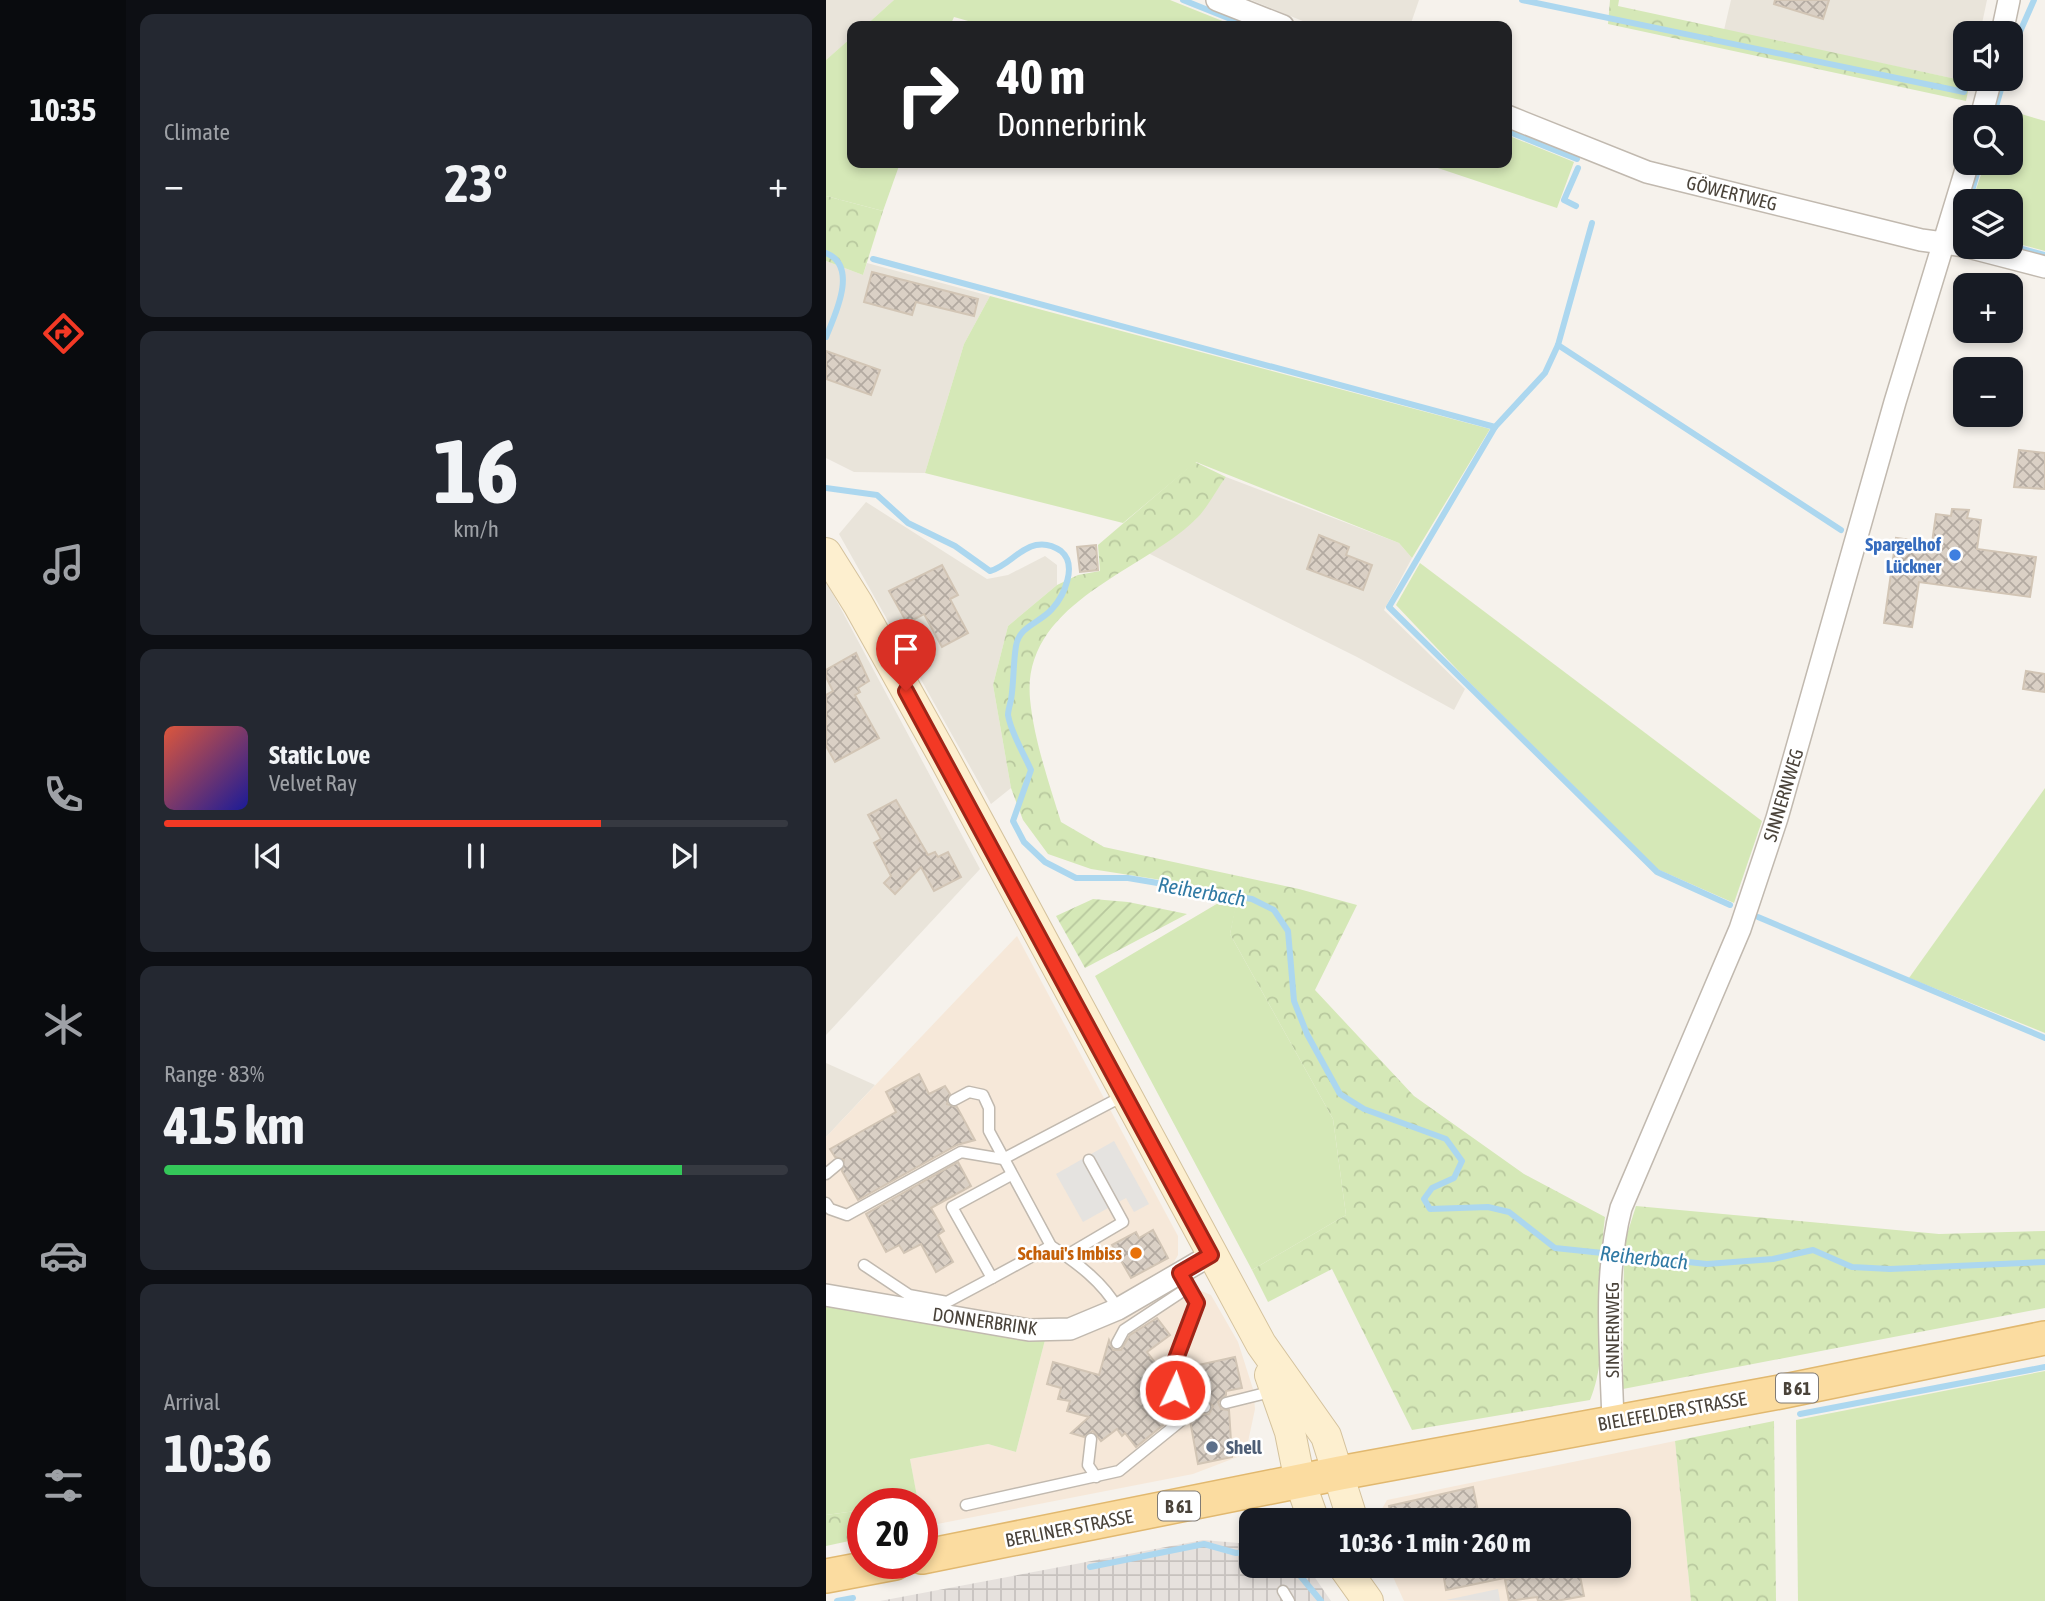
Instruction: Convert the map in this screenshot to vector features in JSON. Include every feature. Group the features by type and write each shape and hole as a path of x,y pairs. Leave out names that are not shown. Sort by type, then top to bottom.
{"main road":[{"name":"BIELEFELDER STRASSE","path":"1340,1473 2045,1338"},
{"name":"BERLINER STRASSE","path":"938,1554 1340,1473"},
{"path":"826,1576 847,1572"}],"street":[{"path":"1217,0 1270,21"},
{"path":"2004,21 2009,0"},
{"name":"GÖWERTWEG","path":"1512,118 1647,172 1953,244"},
{"name":"SINNERNWEG","path":"1613,1422 1609,1326 1613,1244 1621,1208 1740,929 1777,818 1895,402 1953,259"},
{"name":"GÖWERTWEG","path":"2014,259 2045,267"},
{"path":"826,553 858,604 930,733 1283,1388 1326,1436 1349,1508"},
{"name":"DONNERBRINK","path":"826,1295 1029,1330 1070,1329 1184,1280 1211,1255"},
{"path":"1283,1388 1300,1482 1309,1508"},
{"path":"1352,1578 1368,1601"},
{"path":"1375,1578 1384,1601"}],"lane":[{"path":"954,1101 969,1092 983,1095 989,1108 989,1131 1051,1246 1067,1255 1111,1296 1118,1309"},
{"path":"826,1203 830,1209 847,1215 961,1152 1003,1159 1125,1095"},
{"path":"1067,1255 1123,1222 1089,1160"},
{"path":"826,1174 838,1164"},
{"path":"992,1278 952,1207 1011,1175"},
{"path":"864,1265 909,1295 947,1302 1051,1246"},
{"path":"966,1504 1119,1471 1167,1436 1182,1420 1171,1372 1197,1303 1184,1280 1124,1330 1117,1343"},
{"path":"1226,1403 1283,1388"},
{"path":"1179,1408 1205,1407"},
{"path":"1091,1439 1088,1465 1096,1478"}],"shaded area":[{"path":"826,0 894,0 871,21 847,21 847,41 826,60"},
{"path":"1251,0 1419,0 1412,21 1303,21"},
{"path":"1731,0 1987,0 1983,21 1953,21 1953,78 1724,30"},
{"path":"826,261 863,275 867,263 990,296 964,344 925,473 854,472 826,458"},
{"path":"1226,477 1399,543 1412,558 1384,610 1465,689 1454,710 1357,657 1148,553 1195,520"},
{"path":"866,502 987,579 1008,575 1045,556 1057,565 1057,585 1008,626 993,685 1011,788 991,804 839,534"},
{"path":"826,581 980,869 826,1035"},
{"path":"1017,936 1178,1236 1178,1255 1170,1269 1088,1313 1061,1321 1040,1322 826,1286 826,1137"},
{"path":"826,1063 875,1085 826,1137"},
{"path":"1114,1141 1149,1204 1134,1212 1126,1198 1083,1222 1056,1174"},
{"path":"1182,1283 1211,1295 1238,1342 1253,1389 1255,1409 1248,1442 1240,1456 1193,1474 938,1524 938,1488 915,1488 910,1459 988,1444 1016,1452 1045,1340 1096,1330"},
{"path":"1675,1441 1691,1601 1404,1601 1393,1578 1631,1578 1631,1508 1382,1508 1387,1500"},
{"path":"1203,1540 1239,1543 1239,1578 1315,1578 1331,1601 880,1601"},
{"path":"1498,1589 1500,1601 1446,1600"}],"green space":[{"path":"894,0 1170,0 1222,21 968,21 954,17 952,21 871,21"},
{"path":"1610,0 1619,0 1618,6 1953,78 1953,91 1968,91 1966,101 1608,24"},
{"path":"847,41 847,168 898,168 883,211 826,196 826,60"},
{"path":"2023,115 2045,121 2045,251 2023,245 2023,189 1976,189 1981,175 2023,175"},
{"path":"1512,137 1574,162 1557,208 1438,168 1512,168"},
{"path":"826,196 883,211 863,275 826,261"},
{"path":"990,296 1490,429 1412,558 1399,543 1196,462 1123,523 925,473 964,344"},
{"path":"1195,462 1226,477 1204,510 1172,539 1089,593 1064,614 1045,638 1033,666 1030,699 1032,714 1042,761 1061,822 1104,847 1299,889 1357,905 1315,990 1414,1096 1524,1174 1605,1217 1602,1336 1596,1381 1590,1400 1412,1430 1332,1269 1268,1302 1252,1270 1346,1215 1333,1119 1230,934 1238,892 1091,869 1048,854 1023,820 1011,788 993,685 1008,626 1057,585 1078,575 1100,571 1098,545"},
{"path":"1420,563 1762,821 1734,903 1657,869 1469,682 1396,605"},
{"path":"2045,788 2045,1033 1909,978"},
{"path":"1093,899 1128,902 1187,914 1085,968 1056,916"},
{"path":"1220,902 1237,902 1230,934 1333,1119 1346,1215 1252,1270 1095,976"},
{"path":"1636,1206 1939,1234 2045,1231 2045,1308 1623,1389 1624,1244"},
{"path":"826,1303 1045,1340 1016,1452 988,1444 910,1459 915,1488 847,1488 847,1512 826,1515"},
{"path":"2045,1371 2045,1601 1798,1601 1796,1420"},
{"path":"1774,1421 1776,1601 1691,1601 1675,1441"},
{"path":"847,1512 847,1541 826,1546 826,1515"}],"building":[{"path":"1775,0 1829,0 1823,19 1774,4"},
{"path":"872,272 978,299 974,316 916,302 912,315 864,302"},
{"path":"826,351 880,370 871,395 826,379"},
{"path":"2019,450 2045,453 2045,489 2014,487"},
{"path":"1952,509 1969,510 1967,518 1981,520 1977,549 2036,557 2030,597 1919,582 1912,627 1884,623 1896,538 1932,543 1936,514 1951,516"},
{"path":"1319,535 1349,547 1346,555 1372,565 1363,590 1307,569"},
{"path":"1096,545 1098,570 1080,572 1077,547"},
{"path":"942,565 958,595 950,599 968,633 942,647 924,614 907,623 889,591"},
{"path":"856,653 869,681 858,688 860,692 855,695 879,738 835,762 826,746 826,695 833,691 826,677 826,670"},
{"path":"2026,671 2045,674 2045,692 2023,689"},
{"path":"896,800 928,855 935,852 938,857 948,852 961,877 934,891 921,867 895,894 884,883 891,876 874,843 881,839 868,815"},
{"path":"919,1074 929,1094 945,1086 950,1094 947,1104 957,1107 975,1140 957,1145 858,1200 842,1171 844,1160 835,1157 830,1149 896,1112 886,1092"},
{"path":"958,1162 971,1186 931,1208 944,1231 938,1235 953,1262 936,1272 921,1244 904,1253 899,1245 886,1252 866,1214"},
{"path":"1153,1230 1168,1258 1131,1278 1112,1245 1136,1232 1139,1238"},
{"path":"1157,1318 1170,1335 1147,1352 1163,1373 1165,1381 1143,1398 1163,1425 1136,1447 1125,1433 1122,1436 1117,1429 1101,1441 1093,1431 1084,1437 1071,1433 1089,1417 1067,1411 1070,1401 1058,1399 1061,1388 1047,1384 1053,1362 1099,1375 1109,1340 1113,1350 1121,1350 1130,1335"},
{"path":"1235,1357 1242,1388 1226,1391 1226,1395 1218,1402 1221,1409 1229,1410 1232,1457 1198,1464 1189,1415 1209,1414 1213,1406 1205,1399 1185,1400 1180,1369"},
{"path":"1473,1487 1477,1508 1389,1508"},
{"path":"1444,1578 1504,1578 1446,1590"},
{"path":"1580,1578 1584,1596 1556,1601 1538,1601 1537,1597 1509,1601 1505,1580"}],"waterway":[{"path":"1183,0 1236,21"},
{"path":"1522,0 1964,92"},
{"path":"2023,25 2034,0"},
{"path":"1996,105 2001,91"},
{"path":"1512,133 1577,159"},
{"path":"1576,206 1564,200 1578,168"},
{"path":"1972,189 1977,175"},
{"path":"1592,223 1558,345 1545,373 1495,427 1389,607 1657,872 1730,905"},
{"path":"2023,249 2045,255"},
{"name":"Reiherbach","path":"826,253 836,259 843,279 839,304 826,337"},
{"path":"873,259 1495,427"},
{"path":"1558,345 1841,530"},
{"name":"Reiherbach","path":"826,488 877,495 908,523 955,546 990,571 1036,545 1050,545 1061,551 1066,557 1069,572 1065,589 1052,609 1021,634 1015,653 1008,715 1031,770 1013,821 1024,842 1045,862 1076,878 1128,878 1252,899 1274,910 1288,931 1294,1001 1307,1034 1340,1094 1364,1109 1446,1139 1462,1161 1454,1178 1432,1188 1424,1199 1430,1209 1488,1207 1509,1212 1555,1248 1707,1264 1773,1259 1813,1250 1852,1267 1890,1269 2045,1262"},
{"path":"1758,917 2045,1038"},
{"path":"1800,1414 2045,1367"},
{"path":"1090,1567 1204,1544 1239,1553"},
{"path":"1302,1578 1321,1601"},
{"path":"837,1601 853,1598"}],"place":[{"name":"Spargelhof Lückner","path":"1955,555"},
{"name":"Schaui's Imbiss","path":"1136,1253"},
{"name":"Shell","path":"1212,1447"}],"route":[{"path":"906,691 1211,1255 1180,1273 1197,1303 1171,1372 1175,1390"}]}
